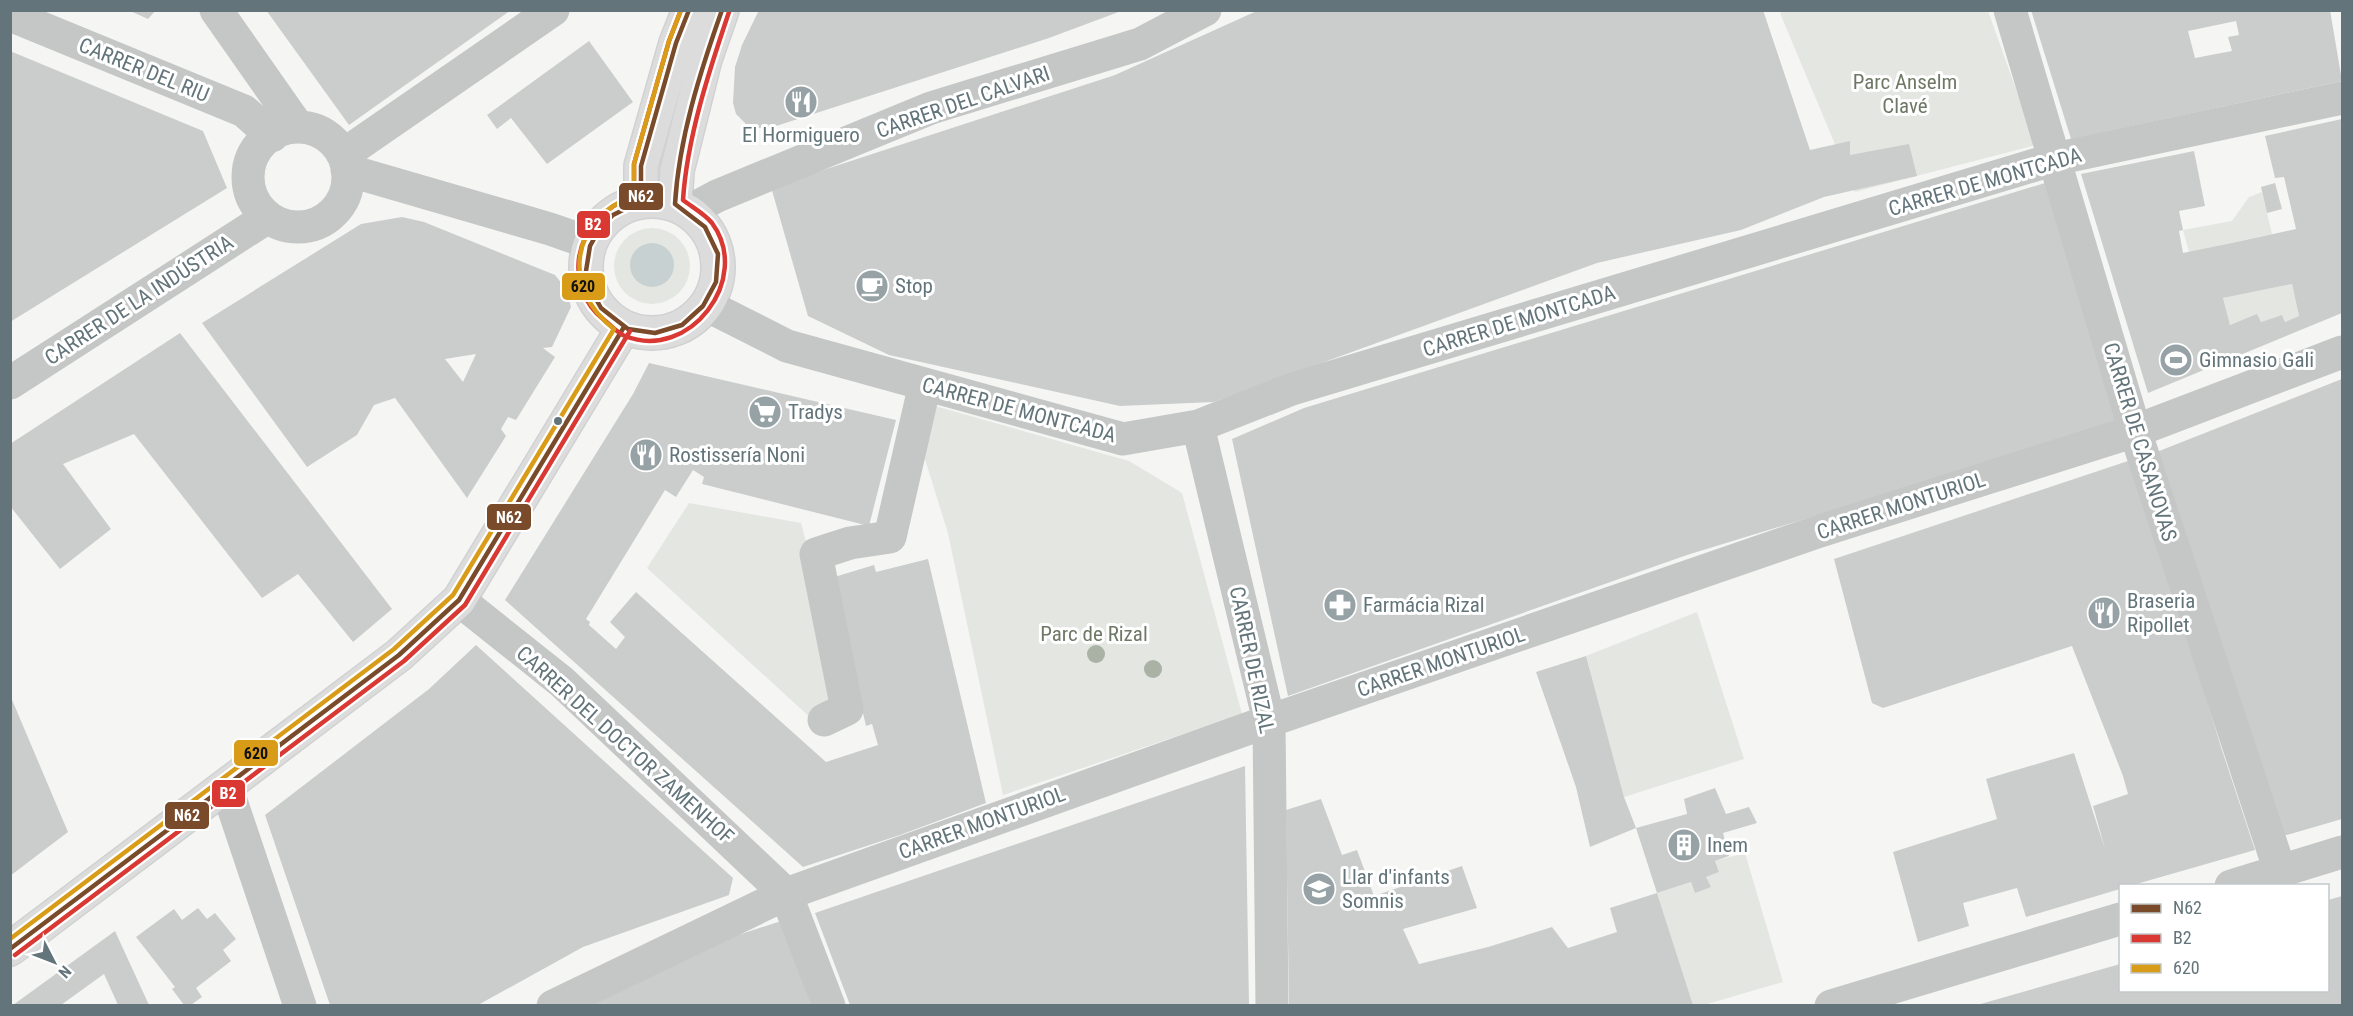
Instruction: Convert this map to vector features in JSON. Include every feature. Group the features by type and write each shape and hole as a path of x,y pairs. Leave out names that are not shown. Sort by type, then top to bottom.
{"street":[{"path":"216,10 285,131"},
{"path":"345,163 554,10"},
{"path":"641,201 641,166 676,44 689,10"},
{"path":"682,208 677,171 705,59 722,10"},
{"name":"CARRER DEL CALVARI","path":"682,208 717,196 931,108 1140,44 1206,10"},
{"name":"CARRER DE CASANOVAS","path":"2010,10 2134,431 2280,871"},
{"name":"CARRER DEL RIU","path":"10,15 244,111 285,131"},
{"name":"CARRER DE MONTCADA","path":"706,305 788,346 1124,439 1198,426 1292,389 2055,159 2343,98"},
{"path":"315,130 330,138 345,163 348,183 343,199 333,213 320,222 304,227 289,226 268,217 252,197 248,181 250,165 256,150 285,131 315,130"},
{"path":"345,163 590,243"},
{"path":"658,200 682,208 704,226 710,235 718,265 716,286 706,305 694,318 678,327 660,332 641,332 624,327 607,316 595,300 588,282 586,262 590,243 600,226 618,210 641,201 658,200"},
{"name":"CARRER DE LA INDÚSTRIA","path":"10,383 268,217"},
{"path":"10,949 399,655 459,600 624,327"},
{"name":"CARRER MONTURIOL","path":"552,1005 786,894 1269,721 1820,531 2134,431 2343,352"},
{"path":"824,720 847,709 816,554 850,543 890,537 925,384"},
{"name":"CARRER DE RIZAL","path":"1198,426 1269,721 1272,1005"},
{"name":"CARRER DEL DOCTOR ZAMENHOF","path":"459,600 562,682 786,894"},
{"path":"225,786 300,1005"},
{"path":"2234,884 2343,852"},
{"path":"786,894 829,1005"},
{"path":"1831,1005 2119,920"}],"green space":[{"name":"Parc Anselm Clavé","path":"1786,10 1988,11 2036,145 1855,192 1780,13"},
{"path":"2262,192 2272,234 2189,252 2183,230 2232,221 2249,197"},
{"path":"652,228 666,231 679,239 687,252 690,266 687,280 679,293 666,301 652,304 638,301 625,293 617,280 614,266 617,252 625,239 638,231"},
{"path":"2292,284 2299,316 2285,322 2282,315 2261,322 2257,315 2230,325 2223,298"},
{"name":"Parc de Rizal","path":"928,404 1129,461 1182,493 1242,714 1003,795 948,533 919,440"},
{"path":"689,503 801,523 848,702 813,720 647,568"},
{"path":"1697,612 1744,759 1624,797 1586,656"},
{"path":"1745,853 1783,982 1704,1005 1693,1005 1657,893 1691,882 1695,892 1710,887 1706,877 1719,872 1715,861"}],"shaded area":[{"path":"652,243 661,244 668,249 673,256 673,274 668,281 661,286 652,287 643,286 636,281 631,274 630,265 631,256 636,249 643,244"}],"building":[{"path":"128,10 156,10 148,19"},
{"path":"266,10 511,10 349,125"},
{"path":"759,10 1124,10 1049,38 773,127 759,128 746,124 736,114 733,103 735,67 742,45"},
{"path":"1259,10 1763,10 1810,150 1850,141 1850,155 1909,144 1917,176 1824,197 1741,230 1597,263 1214,402 1120,406 889,355 808,316 771,187 1115,75"},
{"path":"2031,10 2330,10 2342,81 2071,139","holes":["2236,21 2239,35 2228,37 2232,51 2195,58 2188,31"]},
{"path":"589,41 633,102 547,164 511,118 497,129 487,115"},
{"path":"10,51 203,131 227,188 10,322"},
{"path":"2342,119 2342,313 2148,393 2081,174 2194,151 2205,206 2179,211 2183,230 2179,231 2183,253 2296,229 2284,177 2275,178 2265,136","holes":["2292,284 2299,316 2285,322 2282,315 2261,322 2257,314 2230,325 2223,298"]},
{"path":"2045,183 2118,423 1687,555 1288,696 1232,439 1304,408"},
{"path":"2275,183 2282,209 2267,213 2261,187"},
{"path":"402,217 424,222 555,275 567,290 571,307 552,347 543,348 555,357 516,420 508,417 501,429 506,436 467,498 395,398 374,405 357,435 307,467 202,323 361,224","holes":["476,354 463,382 445,359"]},
{"path":"180,333 392,609 353,642 298,574 262,598 134,434 63,464 111,529 60,569 10,506 10,444"},
{"path":"649,363 896,420 869,526 702,484 704,477 693,470 676,497 665,490 586,619 590,622 589,625 616,649 625,637 610,622 636,592 826,762 878,745 872,724 866,726 831,578 874,565 876,572 928,559 986,803 900,835 803,867 505,600 633,394"},
{"path":"2342,379 2342,819 2283,836 2154,453"},
{"path":"2134,459 2221,747 2255,850 2136,884 2119,884 2119,889 2026,917 2017,888 1963,903 1969,926 1918,942 1893,852 1997,819 1986,779 2074,753 2105,849 2093,806 2128,794 2072,646 1883,708 1872,703 1834,559"},
{"path":"476,645 733,878 729,895 583,947 478,1005 330,1005 265,815 429,689"},
{"path":"1586,656 1624,797 1636,828 1590,847 1576,787 1536,672"},
{"path":"10,695 68,832 10,876"},
{"path":"1245,766 1249,1005 850,1005 815,913"},
{"name":"Inem","path":"1715,788 1726,814 1749,807 1757,823 1723,833 1729,856 1715,861 1719,872 1706,877 1711,887 1695,893 1691,882 1657,893 1636,828 1687,814 1684,799"},
{"path":"1321,799 1342,855 1357,850 1374,896 1462,866 1477,908 1403,929 1419,964 1488,947 1552,927 1568,948 1617,932 1610,908 1657,893 1693,1005 1289,1005 1286,810"},
{"path":"2342,896 2342,1005 1977,1005 2119,964 2119,992 2329,992 2329,900"},
{"path":"198,908 207,919 215,913 236,939 223,950 231,961 196,988 202,997 191,1005 184,1005 172,989 175,987 136,937 174,909 182,920"},
{"path":"781,921 811,1005 570,1005 680,954"},
{"path":"115,931 149,1005 118,1005 104,974 61,1005 13,1005"}],"transit line":[{"name":"B2","path":"681,10 669,41 634,164 634,196 614,206 598,219 586,237 578,267 583,292 591,307 622,335 649,341 671,337 691,326 708,310 719,290 725,268 723,245 712,223 683,200 694,129 729,12"},
{"name":"620","path":"10,939 394,649 453,595 614,329 597,313 586,294 580,275 580,256 586,237 596,220 613,206 634,196 634,164 669,41 681,10"},
{"name":"N62","path":"689,10 676,43 641,166 641,201 613,215 600,228 590,246 586,271 591,290 601,308 628,329 655,333 682,325 703,306 716,282 718,254 705,227 675,204 686,130 706,57 722,10"},
{"name":"N62","path":"10,949 399,655 459,600 624,327"},
{"name":"B2","path":"15,955 404,661 465,605 630,331"}],"place":[{"name":"El Hormiguero","path":"801,102"},
{"name":"Stop","path":"872,286"},
{"name":"Gimnasio Gali","path":"2176,360"},
{"name":"Tradys","path":"765,412"},
{"name":"Rostissería Noni","path":"646,455"},
{"name":"Farmácia Rizal","path":"1340,605"},
{"name":"Braseria Ripollet","path":"2104,613"},
{"name":"Inem","path":"1684,845"},
{"name":"Llar d'infants Somnis","path":"1319,889"}]}
